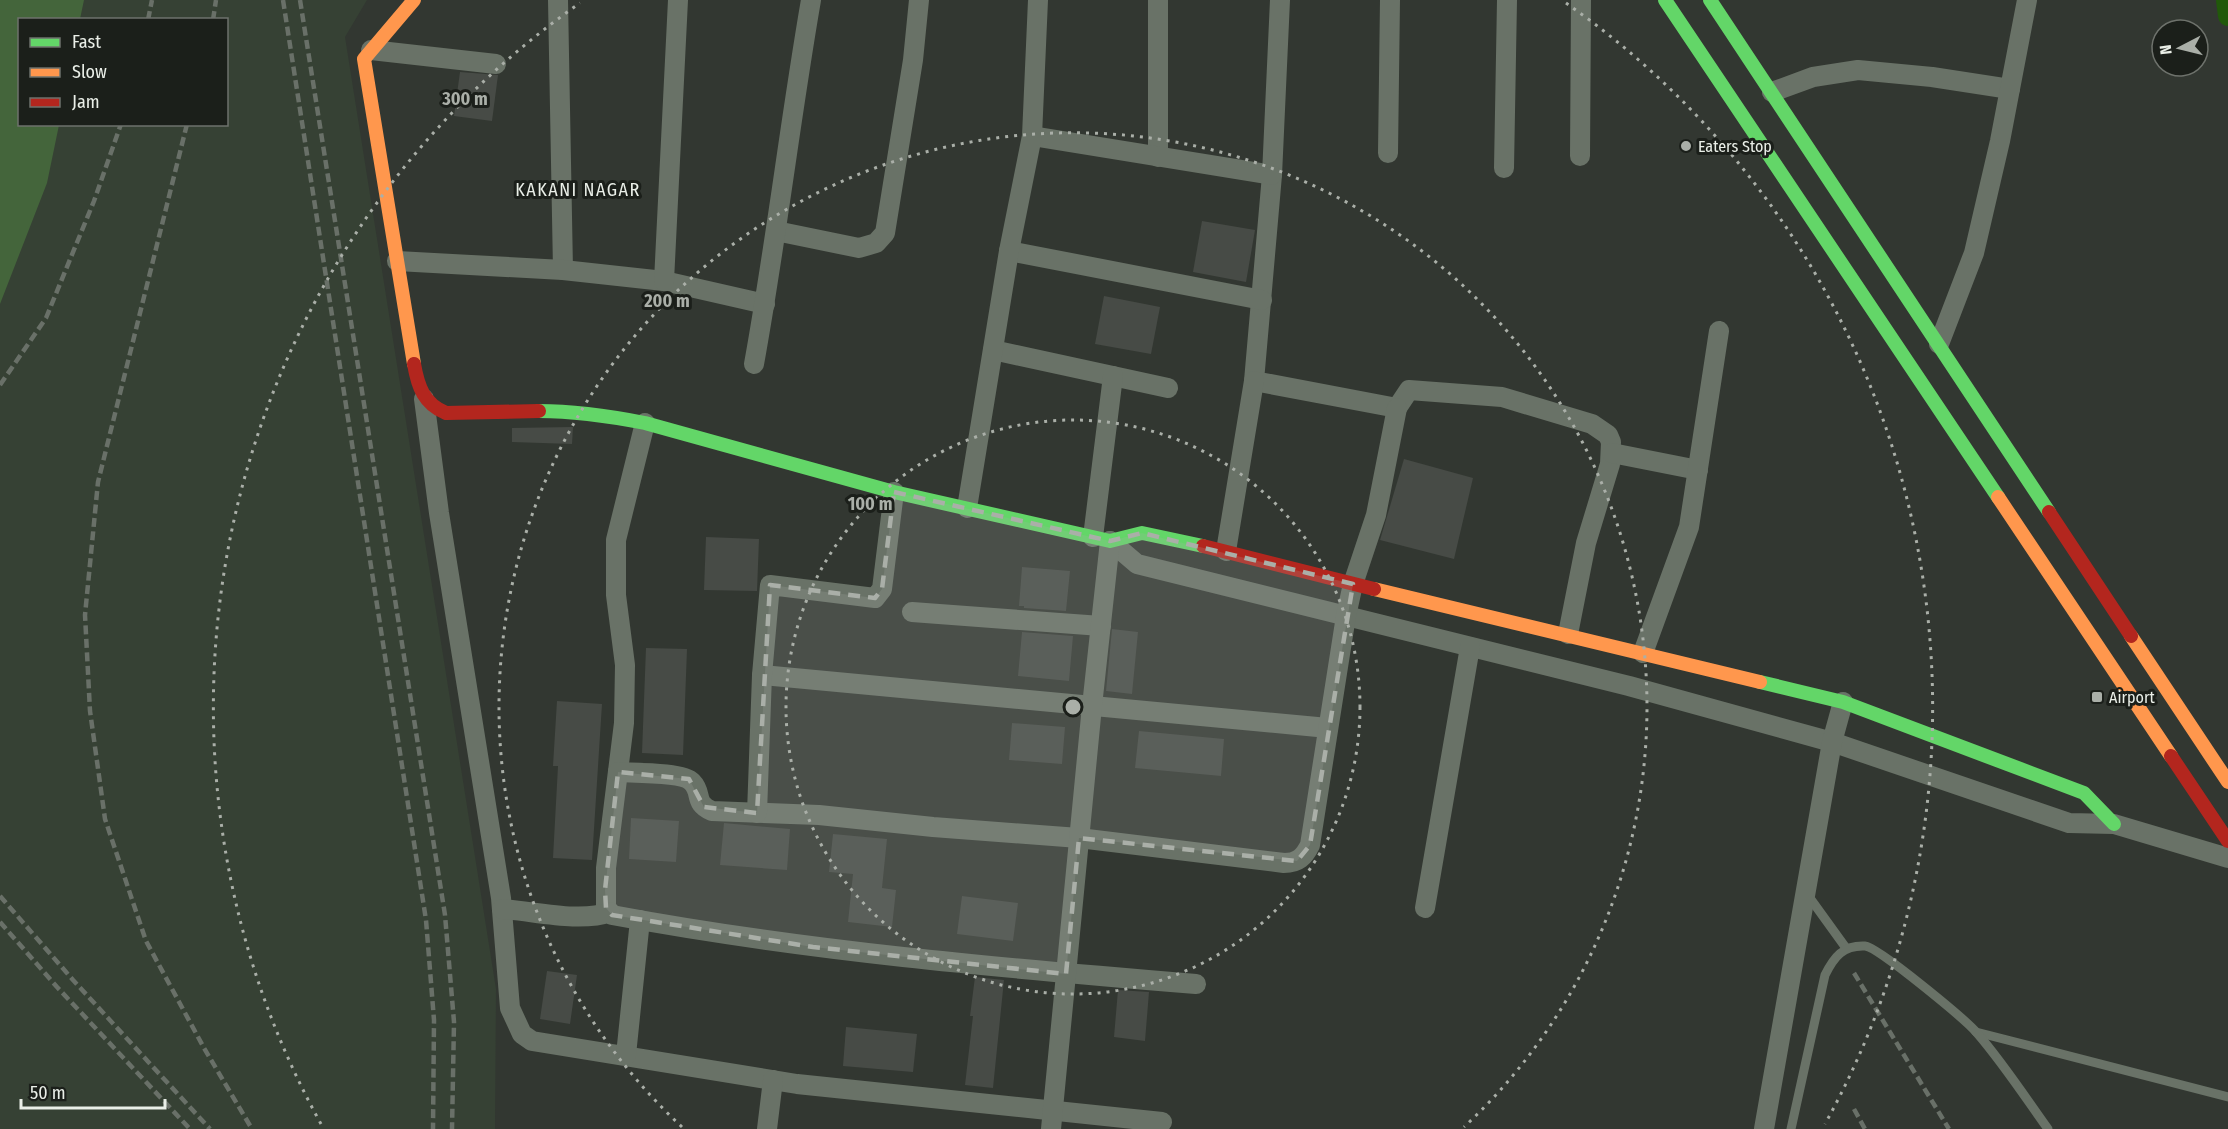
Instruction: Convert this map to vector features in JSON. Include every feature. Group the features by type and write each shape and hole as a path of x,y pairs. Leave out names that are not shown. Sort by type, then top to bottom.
{"street":[{"path":"414,0 364,58 417,383 424,399 439,513 502,909 510,1008 522,1034 532,1041 773,1080 1052,1120 1162,1122"},
{"path":"558,0 563,270"},
{"path":"664,281 678,0"},
{"path":"754,364 811,0"},
{"path":"776,231 860,248 876,243 885,233 913,60 919,0"},
{"path":"967,508 1009,251 1032,136 1038,0"},
{"path":"1158,0 1158,157"},
{"path":"1226,551 1254,381 1262,300 1272,175 1280,0"},
{"path":"1388,153 1390,0"},
{"path":"1504,168 1507,0"},
{"path":"1580,156 1581,0"},
{"path":"1665,0 2228,841"},
{"path":"1710,0 2228,782"},
{"path":"1939,344 1974,254 2000,141 2027,0"},
{"path":"371,50 496,64"},
{"path":"1772,92 1813,77 1858,70 2010,89"},
{"path":"1032,136 1272,175"},
{"path":"1009,251 1262,300"},
{"path":"397,261 563,270 664,281 765,304"},
{"path":"1644,653 1689,527 1719,331"},
{"path":"993,350 1168,388"},
{"path":"1052,1120 1101,626 1102,539 1113,376"},
{"path":"1254,381 1397,408"},
{"path":"618,772 679,776 689,779 694,784 704,807 712,811 819,815 933,827 1079,838 1284,863 1297,861 1305,856 1310,845 1353,584 1376,515 1397,408 1409,390 1502,397 1599,428 1608,435 1611,442 1611,453 1586,543 1568,634"},
{"path":"424,399 434,408 446,413 569,411 606,415 645,423 894,492 1102,539 1142,533 1226,551 1353,584 1843,702 2084,793 2114,824"},
{"path":"645,423 616,540 616,595 625,665 624,723 606,868 606,908 612,915 813,947 1066,974 1196,984"},
{"path":"1611,453 1698,470"},
{"path":"758,813 762,675 770,585 875,598 882,589 894,492"},
{"path":"1102,539 1137,564 1629,686 1832,742 2069,823 2114,824 2228,858"},
{"path":"912,612 1101,626"},
{"path":"1425,908 1470,647"},
{"path":"762,675 1328,728"},
{"path":"1764,1129 1832,742 1843,702"},
{"path":"502,909 578,917 599,916 610,912"},
{"path":"626,1055 640,920"},
{"path":"767,1129 773,1080"}],"lane":[{"path":"1806,893 1846,948"},
{"path":"1791,1129 1825,975 1833,958 1846,948 1868,946 1886,957 1976,1032 2048,1129"},
{"path":"1976,1032 2228,1097"}],"highlighted area":[{"path":"894,492 1110,541 1142,533 1353,584 1310,845 1297,861 1079,838 1066,974 813,947 612,915 606,908 605,890 618,772 689,779 704,807 757,813 770,585 875,598 882,589"}],"shaded area":[{"path":"0,0 367,0 345,37 496,989 495,1129 0,1129"}],"green space":[{"path":"0,0 84,0 80,18 18,18 18,126 59,126 47,183 0,304"}],"building":[{"path":"460,72 498,75 492,121 454,116"},
{"path":"1202,221 1255,230 1246,282 1193,272"},
{"path":"1104,296 1160,307 1151,354 1095,344"},
{"path":"573,427 572,444 512,442 512,428"},
{"path":"1404,459 1473,478 1454,559 1380,540"},
{"path":"706,537 759,539 757,591 704,590"},
{"path":"1022,567 1070,571 1066,611 1019,606"},
{"path":"1112,629 1138,632 1132,694 1106,691"},
{"path":"1022,632 1073,636 1069,681 1018,676"},
{"path":"646,648 687,649 683,755 642,753"},
{"path":"557,701 602,704 592,860 553,858 558,766 553,766"},
{"path":"1012,723 1065,727 1062,764 1009,760"},
{"path":"1139,731 1224,739 1221,776 1135,768"},
{"path":"631,818 679,821 676,862 629,859"},
{"path":"724,823 790,829 787,870 720,865"},
{"path":"833,834 887,839 882,888 896,890 892,927 848,922 853,874 829,872"},
{"path":"962,896 1018,903 1013,941 957,934"},
{"path":"547,971 577,975 570,1024 540,1019"},
{"path":"975,977 1004,980 993,1088 965,1085"},
{"path":"1118,990 1149,992 1145,1041 1114,1037"},
{"path":"846,1027 917,1034 913,1072 843,1066"}],"waterway":[{"path":"2226,0 2228,16"}],"railway":[{"path":"148,18 152,0"},
{"path":"213,18 216,0"},
{"path":"283,0 426,920 434,1020 433,1129"},
{"path":"300,0 445,915 454,1022 452,1129"},
{"path":"0,385 46,318 94,201 120,126"},
{"path":"187,126 98,482 85,615 90,711 105,819 146,941 204,1048 252,1129"},
{"path":"0,896 73,980 210,1129"},
{"path":"0,922 57,987 190,1129"},
{"path":"1854,973 1949,1129"},
{"path":"1854,1109 1865,1129"}],"traffic: fast":[{"path":"1665,0 1998,497"},
{"path":"1710,0 2049,512"},
{"path":"539,411 592,414 645,423 894,492 1110,541 1142,533 1203,546"},
{"path":"1760,682 1843,702 2084,793 2114,824"}],"traffic: slow":[{"path":"414,0 364,59 414,364"},
{"path":"1998,497 2171,756"},
{"path":"1374,589 1760,682"},
{"path":"2131,636 2228,782"}],"traffic: jam":[{"path":"414,364 423,394 432,405 446,413 539,411"},
{"path":"2049,512 2131,636"},
{"path":"1203,546 1374,589"},
{"path":"2171,756 2228,841"}],"place":[{"name":"Eaters Stop","path":"1686,146"},
{"name":"Airport","path":"2097,697"}],"district":[{"name":"KAKANI NAGAR","path":"578,190"}]}
